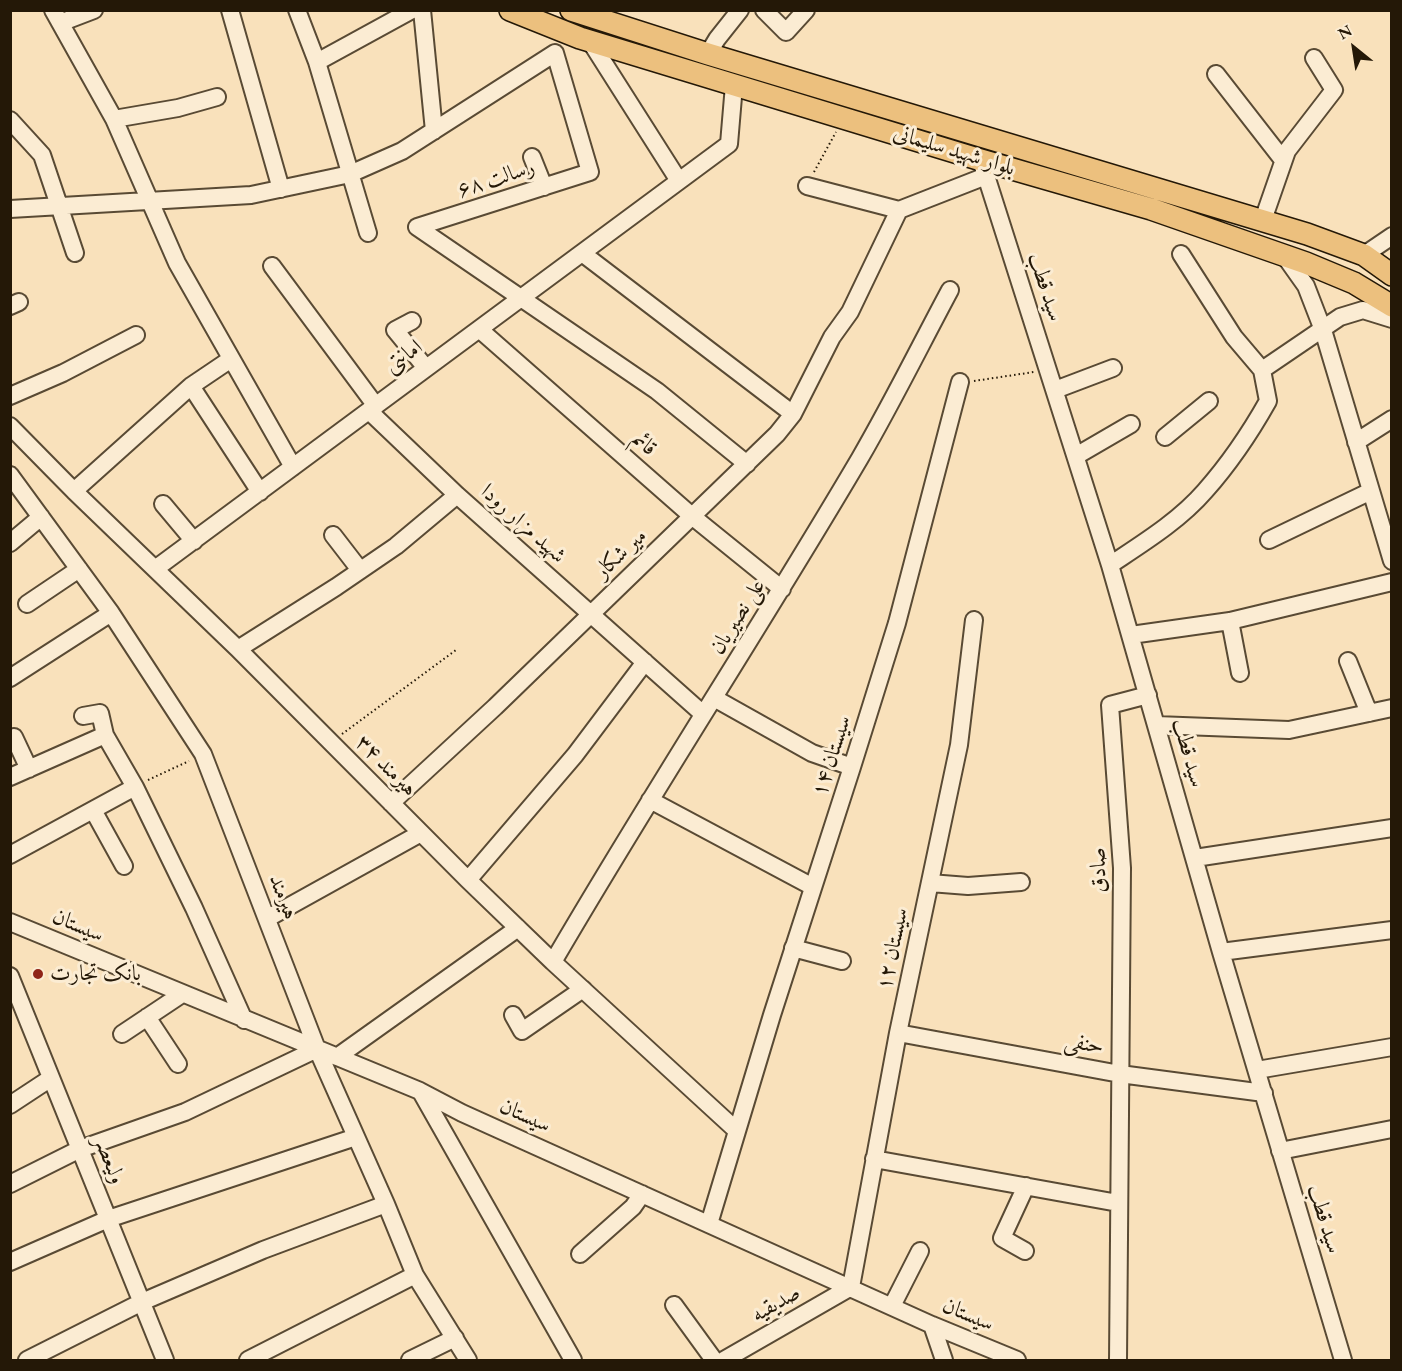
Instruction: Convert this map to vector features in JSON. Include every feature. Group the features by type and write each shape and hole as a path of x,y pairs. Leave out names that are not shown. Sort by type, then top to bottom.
{"main road":[{"name":"بلوار شهید سلیمانی","path":"510,10 590,41 843,118 984,168 1151,208 1284,255 1354,283 1392,306"},
{"name":"بلوار شهید سلیمانی","path":"571,10 708,54 1123,177 1226,211 1263,220 1364,255 1392,275"}],"street":[{"path":"94,10 56,17 114,119 177,263 293,467"},
{"path":"230,10 281,189"},
{"path":"297,10 317,62 368,234"},
{"path":"317,62 412,10"},
{"path":"10,209 251,195 350,174 402,151 434,131 422,10"},
{"path":"708,54 740,10"},
{"path":"764,10 786,32 806,10"},
{"path":"590,41 679,181"},
{"name":"رسالت ۶۸","path":"434,131 555,53 590,172 417,227 521,298"},
{"path":"1263,220 1287,151 1334,90 1314,58"},
{"path":"1216,74 1283,160"},
{"name":"امانتی","path":"155,569 729,144 734,85"},
{"path":"114,119 178,108 218,97"},
{"path":"10,120 42,155 75,253"},
{"path":"532,157 544,187"},
{"path":"807,186 899,210 984,168"},
{"name":"سید قطب","path":"984,168 1110,565 1221,952 1343,1360"},
{"name":"میر شکار","path":"391,803 495,707 777,434 793,414 832,338 850,312 899,210"},
{"path":"1364,255 1392,236"},
{"path":"582,253 793,414"},
{"path":"1110,565 1160,531 1204,493 1248,436 1268,401 1262,370 1234,337 1181,254"},
{"path":"1284,255 1306,286 1323,330 1392,561"},
{"name":"شهید مزار رودا","path":"272,266 373,408 457,495 704,714"},
{"name":"علی نصیریان","path":"553,962 861,456 950,290"},
{"path":"521,298 657,391 747,464"},
{"path":"1262,370 1340,317 1363,310 1392,320"},
{"path":"412,321 395,330 426,368"},
{"name":"قائم","path":"479,329 693,517 782,589"},
{"path":"10,396 63,373 136,335"},
{"path":"74,491 191,386 231,359"},
{"path":"1055,390 1113,368"},
{"name":"سیستان ۱۴","path":"709,1224 736,1130 897,623 960,382"},
{"path":"191,386 260,492"},
{"path":"1164,437 1209,401"},
{"path":"1356,442 1392,419"},
{"path":"1076,456 1131,424"},
{"name":"هیرمند ۳۴","path":"10,426 238,649 468,880 553,962 736,1130"},
{"name":"هیرمند","path":"10,475 111,613 203,754 317,1049 416,1275 468,1360"},
{"path":"1269,540 1371,491"},
{"path":"238,649 396,546 457,495"},
{"path":"163,504 194,541"},
{"path":"10,543 41,517"},
{"path":"333,535 360,570"},
{"path":"27,604 79,569"},
{"path":"1131,635 1230,621 1392,582"},
{"path":"11,677 111,613"},
{"name":"سیستان ۱۲","path":"851,1287 898,1034 958,745 974,620"},
{"path":"1230,621 1240,673"},
{"path":"1348,661 1369,713"},
{"path":"468,880 576,756 645,662"},
{"name":"صادق","path":"1120,1074 1122,868 1110,705 1148,695"},
{"path":"714,698 812,753 852,767"},
{"path":"1156,725 1289,730 1392,708"},
{"path":"82,716 100,713 105,735 135,787 194,908 244,1020"},
{"path":"10,777 105,735"},
{"path":"14,737 29,769"},
{"path":"10,855 135,787"},
{"path":"650,800 813,887"},
{"path":"93,810 123,866"},
{"path":"1195,858 1392,828"},
{"path":"268,918 421,833"},
{"path":"930,883 968,886 1021,882"},
{"name":"سیستان","path":"10,922 420,1091 462,1113 932,1325 1017,1360"},
{"path":"337,1057 518,928"},
{"path":"1221,952 1392,930"},
{"path":"794,948 842,961"},
{"name":"ولیعصر","path":"10,976 165,1360"},
{"path":"513,1015 522,1031 583,989"},
{"path":"122,1034 182,994"},
{"path":"147,1017 178,1064"},
{"name":"حنفی","path":"898,1034 1120,1074 1264,1094"},
{"path":"1257,1070 1392,1047"},
{"path":"10,1184 80,1149 185,1112 317,1049"},
{"path":"1118,1360 1120,1074"},
{"path":"10,1105 51,1078"},
{"path":"420,1091 573,1360"},
{"path":"1280,1151 1392,1129"},
{"path":"10,1262 108,1219 356,1137"},
{"path":"874,1159 1118,1203"},
{"path":"1025,1251 1002,1238 1026,1186"},
{"path":"580,1254 633,1207 642,1194"},
{"path":"27,1360 142,1302 263,1250 386,1204"},
{"path":"892,1306 920,1251"},
{"path":"248,1360 416,1275"},
{"name":"صدیقیه","path":"724,1360 851,1287"},
{"path":"674,1305 714,1360"},
{"path":"932,1325 944,1360"},
{"path":"410,1360 454,1338"}],"path":[{"path":"807,186 843,118"},
{"path":"960,382 1048,370"},
{"path":"331,742 456,650"},
{"path":"135,787 203,754"}],"place":[{"name":"بانک تجارت","path":"38,974"}]}
